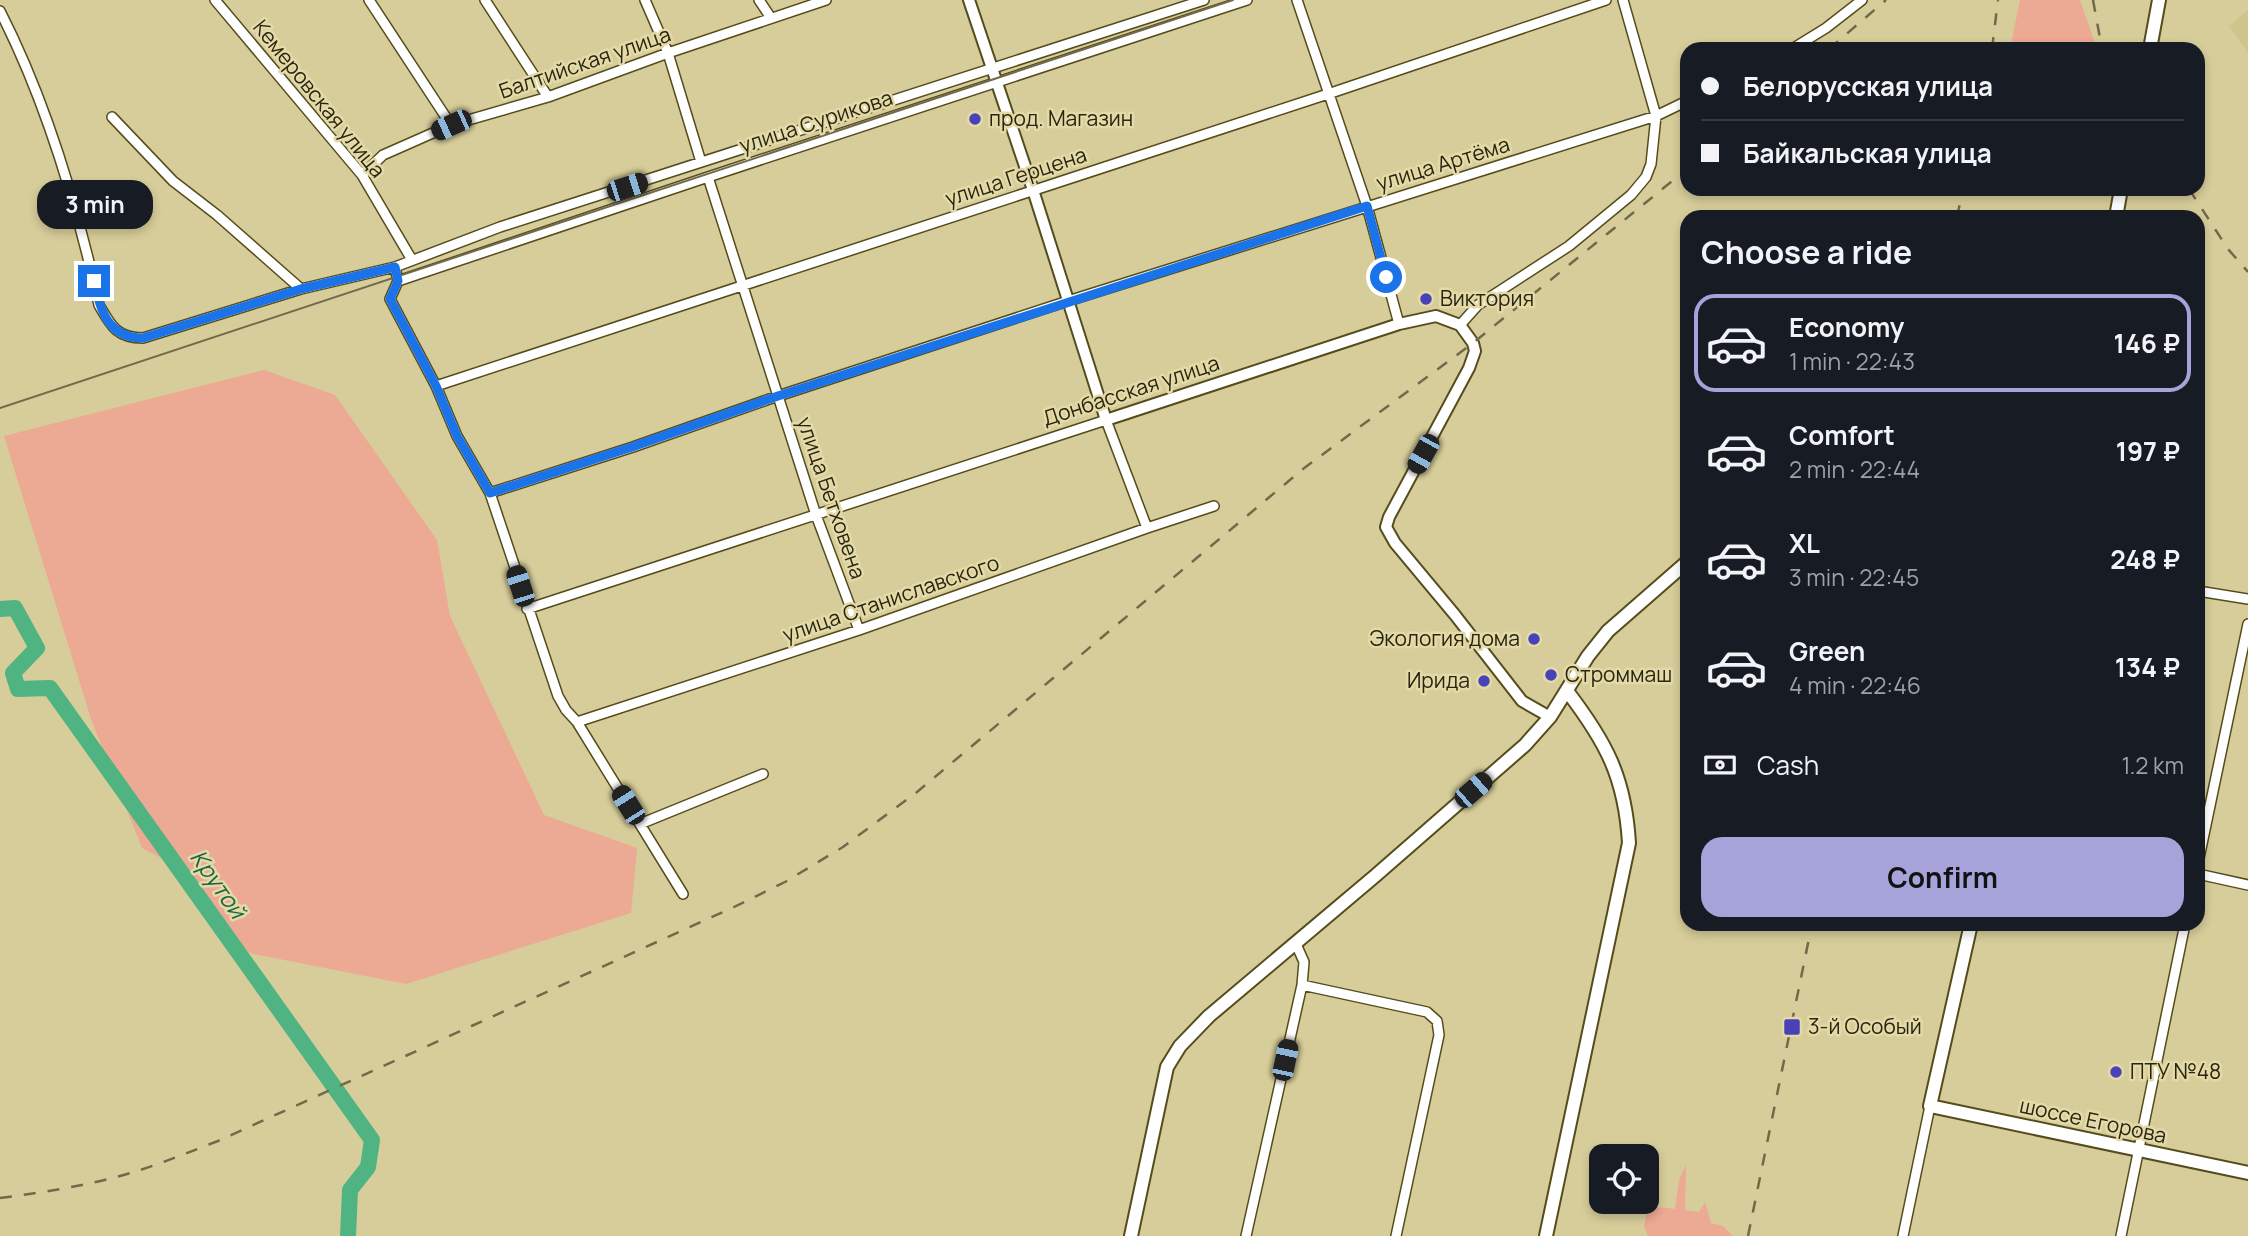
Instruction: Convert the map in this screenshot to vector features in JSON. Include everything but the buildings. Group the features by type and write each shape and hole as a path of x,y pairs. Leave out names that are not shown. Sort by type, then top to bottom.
{"main road":[{"path":"2151,42 2160,0"},
{"path":"1131,1236 1167,1067 1195,1029 1525,746 1550,717 1588,656 1608,631 1680,568"},
{"path":"1546,1236 1629,843 1627,812 1604,743 1567,691"},
{"path":"1930,1106 1969,931"},
{"name":"шоссе Егорова","path":"1930,1106 2248,1173"}],"street":[{"name":"Кемеровская улица","path":"215,0 362,175 412,260"},
{"path":"369,0 451,125"},
{"path":"485,0 548,97"},
{"path":"645,0 668,53 701,162"},
{"path":"759,0 771,18"},
{"name":"Балтийская улица","path":"362,175 383,155 451,125 548,97 668,53 827,0"},
{"path":"969,0 1106,420 1147,528"},
{"name":"улица Сурикова","path":"0,11 33,83 67,182 99,305 118,332 130,338 143,338 301,289 395,267 500,227 1204,0"},
{"name":"улица Сурикова","path":"398,281 1247,0"},
{"path":"1297,0 1367,206 1399,324"},
{"name":"улица Герцена","path":"436,386 1328,94 1606,0"},
{"path":"1550,717 1522,701 1395,543 1386,527 1469,368 1475,351 1473,343 1460,325 1478,305 1569,246 1631,195 1646,177 1651,164 1656,116 1623,0"},
{"path":"1803,42 1862,0"},
{"name":"улица Артёма","path":"490,493 1068,301 1656,116 1680,104"},
{"path":"112,117 173,181 217,215 301,289"},
{"name":"улица Бетховена","path":"708,177 816,515 859,630"},
{"path":"395,267 398,281 390,299 436,386 457,436 490,493 558,696 577,722 683,894"},
{"name":"Донбасская улица","path":"527,609 1399,324 1436,316 1460,325"},
{"name":"улица Станиславского","path":"577,722 859,630 1214,506"},
{"path":"2205,592 2248,599"},
{"path":"2205,830 2248,624"},
{"path":"640,824 763,774"},
{"path":"2205,876 2248,885"},
{"path":"2121,1236 2184,931"},
{"path":"1246,1236 1302,985 1304,962 1296,943"},
{"path":"1302,985 1427,1012 1437,1021 1439,1035 1396,1236"},
{"path":"1903,1236 1930,1106"}],"shaded area":[{"path":"2020,0 2080,0 2095,42 2011,42"},
{"path":"2248,10 2248,53 2229,26"},
{"path":"264,370 335,395 437,540 450,616 544,815 637,848 631,913 406,984 249,953 169,862 142,848 91,719 4,436"},
{"path":"1686,1165 1685,1210 1699,1212 1705,1202 1711,1223 1723,1226 1733,1236 1648,1236 1644,1227 1646,1214 1659,1214 1659,1207 1675,1209 1679,1180"}],"waterway":[{"name":"Крутой","path":"0,609 15,608 37,648 13,673 18,689 50,688 372,1140 368,1167 350,1190 348,1236"}],"tram line":[{"path":"0,408 1233,0"}],"railway":[{"path":"1837,42 1886,0"},
{"path":"1993,42 1998,0"},
{"path":"2093,0 2101,42"},
{"path":"0,1198 116,1177 218,1141 734,907 785,882 843,847 917,792 1303,469 1473,343 1680,175"},
{"path":"1958,210 1962,196"},
{"path":"2194,196 2203,210"},
{"path":"2205,214 2228,249 2248,272"},
{"path":"1748,1236 1811,931"}],"place":[{"name":"прод. Магазин","path":"975,119"},
{"name":"Виктория","path":"1426,299"},
{"name":"Экология дома","path":"1534,639"},
{"name":"Строммаш","path":"1551,675"},
{"name":"Ирида","path":"1484,681"},
{"name":"3-й Особый","path":"1792,1027"},
{"name":"ПТУ №48","path":"2116,1072"}],"route":[{"path":"94,281 99,305 108,321 118,332 130,338 143,338 301,289 395,267 398,281 390,299 436,386 457,436 490,493 1068,301 1367,206 1386,277"}]}
